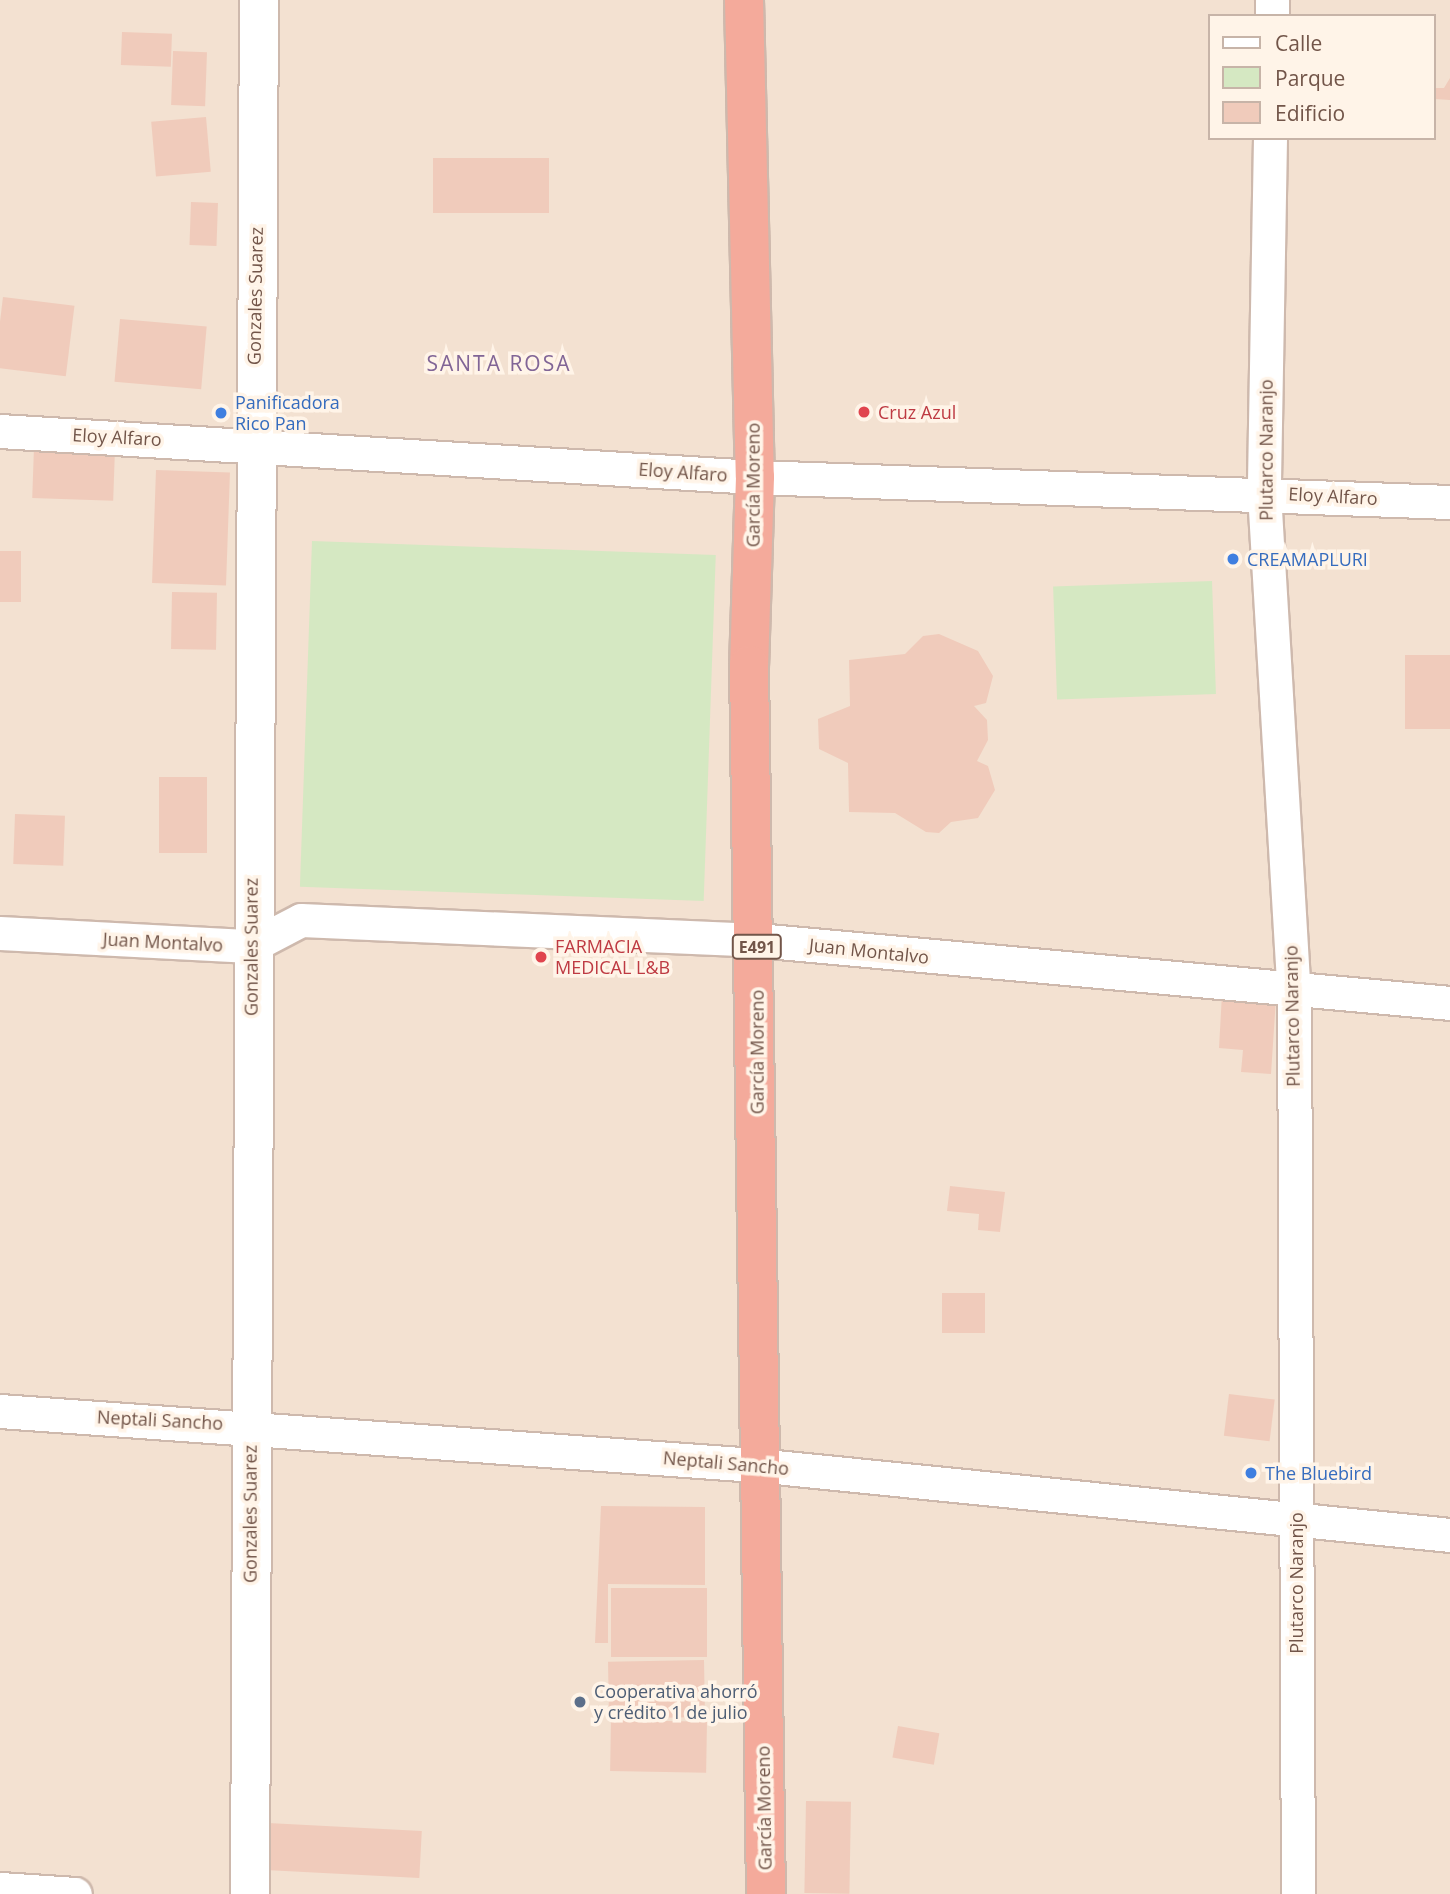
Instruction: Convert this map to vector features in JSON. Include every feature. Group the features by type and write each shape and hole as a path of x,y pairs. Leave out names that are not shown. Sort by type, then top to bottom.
{"highway":[{"name":"García Moreno","path":"744,0 755,477 749,665 757,940 756,1465 766,1894"}],"street":[{"name":"Gonzales Suarez","path":"250,1894 253,444 258,0"},
{"name":"Plutarco Naranjo","path":"1270,140 1264,493 1294,992 1298,1894"},
{"name":"Eloy Alfaro","path":"0,432 253,444 755,477 1264,493 1450,502"},
{"name":"Juan Montalvo","path":"0,933 251,946 301,920 757,940 1294,992 1450,1003"},
{"name":"Neptali Sancho","path":"0,1411 250,1426 756,1465 1296,1517 1450,1535"},
{"path":"0,1889 75,1894"}],"shaded area":[{"path":"0,0 1450,0 1450,1894 0,1894"}],"green space":[{"path":"312,541 716,555 704,901 300,887"},
{"path":"1212,581 1216,694 1057,699 1053,587"}],"building":[{"path":"122,32 172,34 171,67 121,65"},
{"path":"173,51 207,52 205,106 171,105"},
{"path":"1450,78 1450,100 1436,99 1436,88 1444,88"},
{"path":"206,117 211,172 156,177 151,122"},
{"path":"433,158 549,158 549,213 433,213"},
{"path":"191,202 218,203 216,246 189,245"},
{"path":"3,297 74,306 66,376 0,368"},
{"path":"120,319 207,327 201,389 115,382"},
{"path":"34,447 115,450 113,501 32,498"},
{"path":"156,470 230,473 226,586 152,583"},
{"path":"0,551 21,551 21,602 0,602"},
{"path":"172,592 217,593 216,650 171,649"},
{"path":"939,634 978,651 993,676 986,703 974,706 987,720 988,740 977,761 988,766 995,790 978,818 951,822 939,833 926,832 895,813 849,812 848,763 819,749 818,719 850,706 849,660 905,654 923,636"},
{"path":"1405,655 1450,655 1450,729 1405,729"},
{"path":"159,777 207,777 207,853 159,853"},
{"path":"15,814 65,816 63,866 13,864"},
{"path":"1222,994 1276,998 1271,1074 1241,1072 1243,1050 1219,1048"},
{"path":"950,1186 1005,1192 1000,1232 978,1230 979,1214 947,1211"},
{"path":"942,1293 985,1293 985,1333 942,1333"},
{"path":"1229,1394 1275,1400 1270,1441 1224,1436"},
{"path":"601,1506 705,1507 705,1585 608,1584 608,1643 595,1643"},
{"path":"611,1588 707,1588 707,1657 611,1657"},
{"path":"704,1660 705,1717 609,1719 608,1662"},
{"path":"611,1720 707,1722 706,1773 610,1771"},
{"path":"898,1726 939,1733 934,1765 892,1758"},
{"path":"806,1801 851,1802 849,1894 804,1893"},
{"path":"268,1823 422,1831 419,1878 266,1870"}],"place":[{"name":"Cruz Azul","path":"864,412"},
{"name":"Panificadora Rico Pan","path":"221,413"},
{"name":"CREAMAPLURI","path":"1233,559"},
{"name":"FARMACIA MEDICAL L&B","path":"541,957"},
{"name":"The Bluebird","path":"1251,1473"},
{"name":"Cooperativa ahorró y crédito 1 de julio","path":"580,1702"}],"district":[{"name":"SANTA ROSA","path":"499,363"}]}
